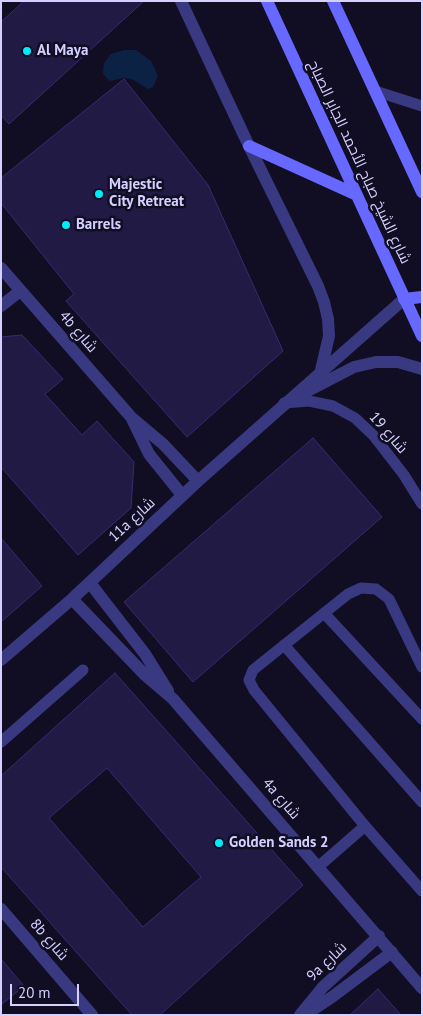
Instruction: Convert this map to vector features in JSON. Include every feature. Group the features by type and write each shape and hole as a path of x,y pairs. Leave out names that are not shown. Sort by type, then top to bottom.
{"main road":[{"name":"شارع الشيخ صباح الأحمد الجابر الصباح","path":"267,1 422,336"},
{"path":"334,1 422,192"},
{"path":"249,146 357,195"},
{"path":"404,299 422,297"}],"street":[{"path":"181,1 249,146 318,286 328,319 329,336 321,370"},
{"name":"4b شارع","path":"1,268 6,283 20,291 131,417 163,444 198,481"},
{"path":"1,306 20,291"},
{"name":"11a شارع","path":"1,660 90,583 182,495 284,403 404,299"},
{"name":"11a شارع","path":"284,403 354,367 376,362 398,362 422,369"},
{"name":"4b شارع","path":"131,417 149,454 182,495"},
{"name":"4a شارع","path":"90,583 145,654 173,699"},
{"name":"4a شارع","path":"72,599 145,674 173,699 422,988"},
{"name":"8b شارع","path":"1,909 92,1015"},
{"name":"9a شارع","path":"300,1015 328,982 379,936"},
{"name":"9a شارع","path":"304,1015 332,997 392,952"}],"lane":[{"path":"375,92 422,106"},
{"name":"شارع 19","path":"284,403 309,401 333,406 355,418 373,435 404,475 422,504"},
{"path":"422,667 389,598 376,589 361,588 354,590 324,613 253,670 250,675 250,686 365,826 422,891"},
{"path":"324,613 422,719"},
{"path":"284,645 422,802"},
{"path":"1,742 83,670"},
{"path":"318,867 365,826"}],"water":[{"path":"124,50 136,50 151,61 158,76 153,87 148,89 132,79 123,78 110,81 103,74 104,63 111,54"}],"building":[{"path":"24,1 144,1 9,124 1,115 1,22"},
{"path":"124,79 208,185 283,351 187,437 66,301 74,294 1,203 1,178"},
{"path":"22,335 63,379 45,394 82,435 97,421 134,462 131,508 78,555 1,467 1,337"},
{"path":"313,438 382,517 193,682 124,602"},
{"path":"1,538 42,586 1,622"},
{"name":"Golden Sands 2","path":"115,673 303,885 160,1015 132,1015 1,867 1,776","holes":["107,768 201,877 143,927 49,818"]},
{"path":"1,959 24,986 1,1005"},
{"path":"378,989 401,1015 350,1015"}],"place":[{"name":"Al Maya","path":"27,51"},
{"name":"Majestic City Retreat","path":"99,194"},
{"name":"Barrels","path":"66,225"},
{"name":"Golden Sands 2","path":"219,843"}]}
